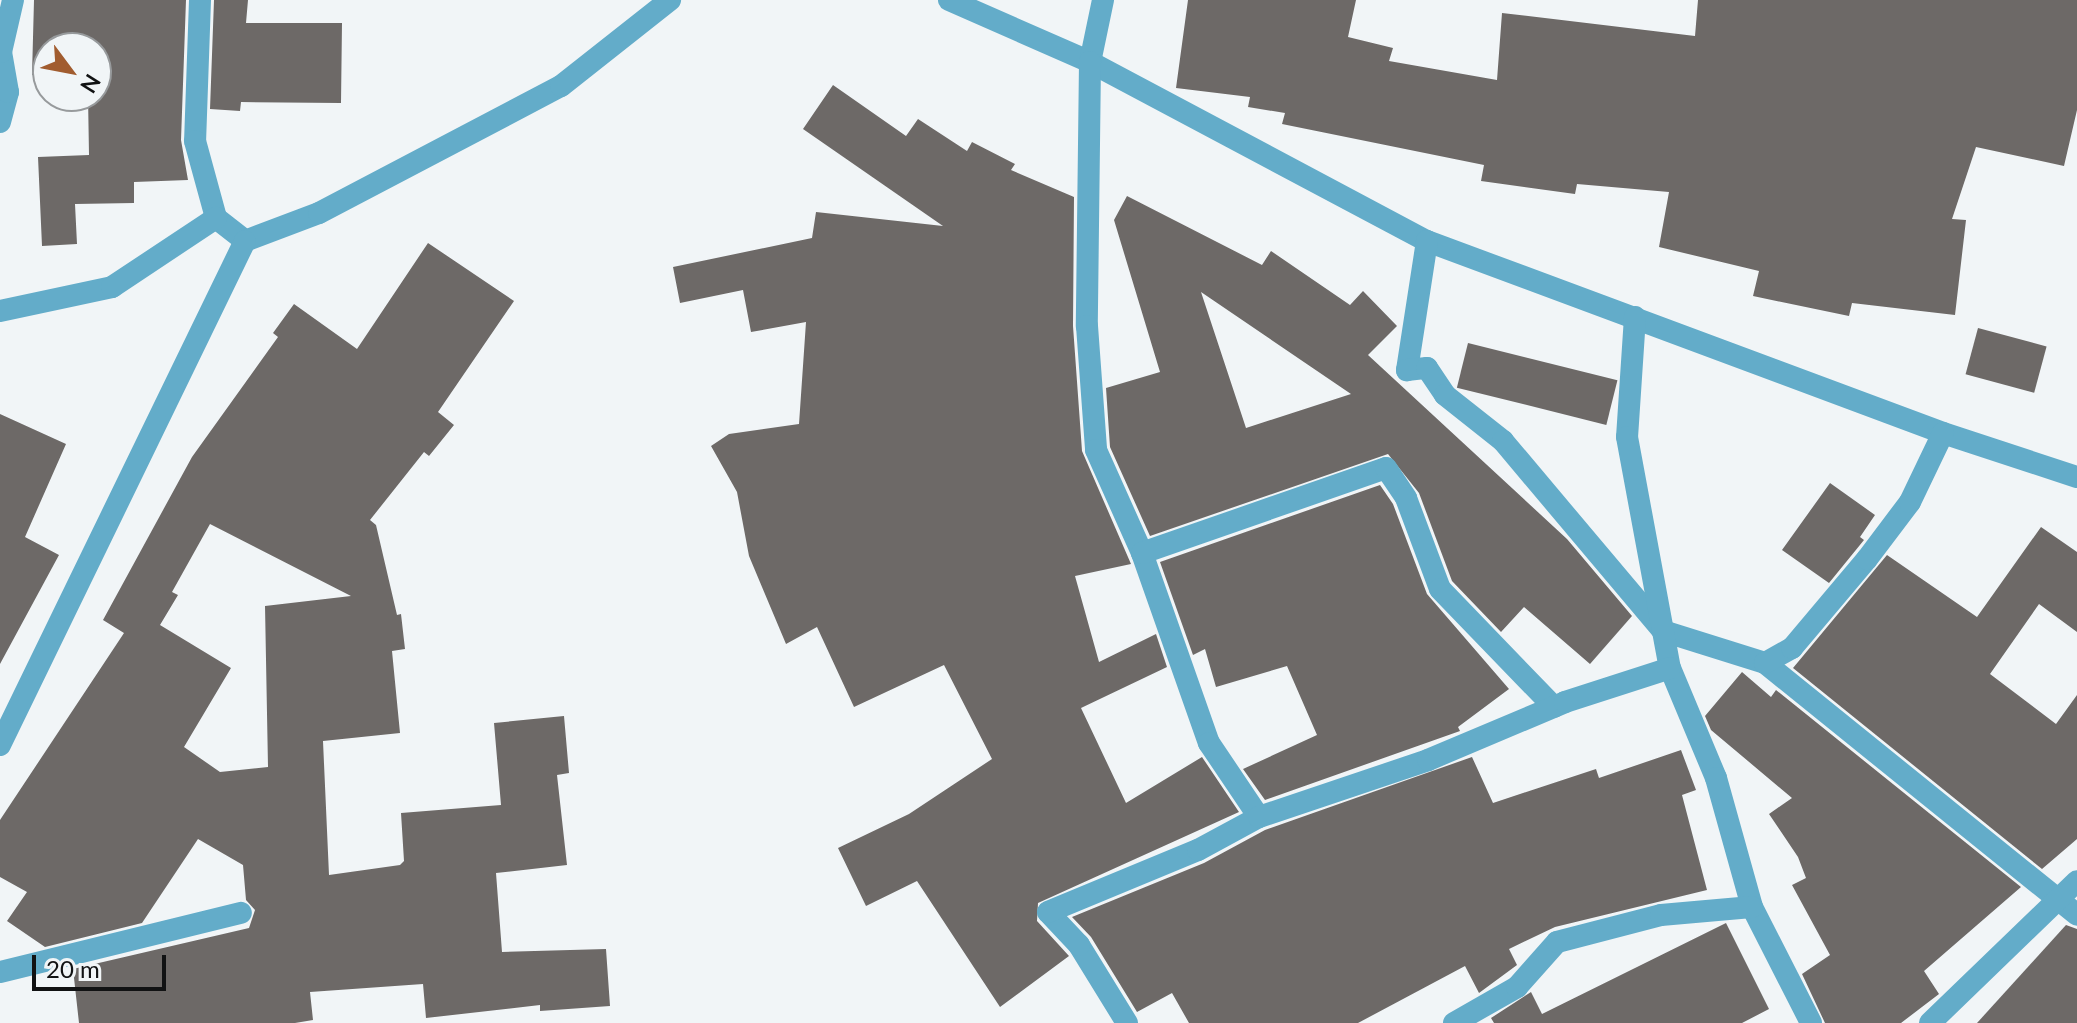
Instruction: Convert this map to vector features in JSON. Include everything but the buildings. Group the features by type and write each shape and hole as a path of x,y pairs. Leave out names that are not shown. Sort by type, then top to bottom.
{"street":[{"path":"0,122 8,92 1,52 13,0"},
{"path":"200,0 195,141 216,218 245,241"},
{"path":"0,745 245,241 319,213 561,86 670,0"},
{"path":"949,0 1090,62 1427,241 1943,433 2077,477"},
{"path":"1103,0 1090,62 1087,326 1096,450 1142,553 1209,743 1259,817"},
{"path":"0,311 112,287 216,218"},
{"path":"1427,241 1407,370 1427,368 1445,395 1503,441 1663,631 1765,663 2077,915"},
{"path":"1635,317 1627,437 1670,668 1716,778 1752,907 1811,1023"},
{"path":"1765,663 1792,648 1867,559 1910,502 1943,433"},
{"path":"1142,553 1386,468 1406,498 1440,589 1554,707"},
{"path":"1127,1023 1079,945 1048,912 1198,850 1259,817 1428,760 1554,707 1670,668"},
{"path":"1930,1023 2077,881"},
{"path":"1454,1023 1517,987 1557,942 1661,915 1752,907"},
{"path":"0,972 241,913"}]}
